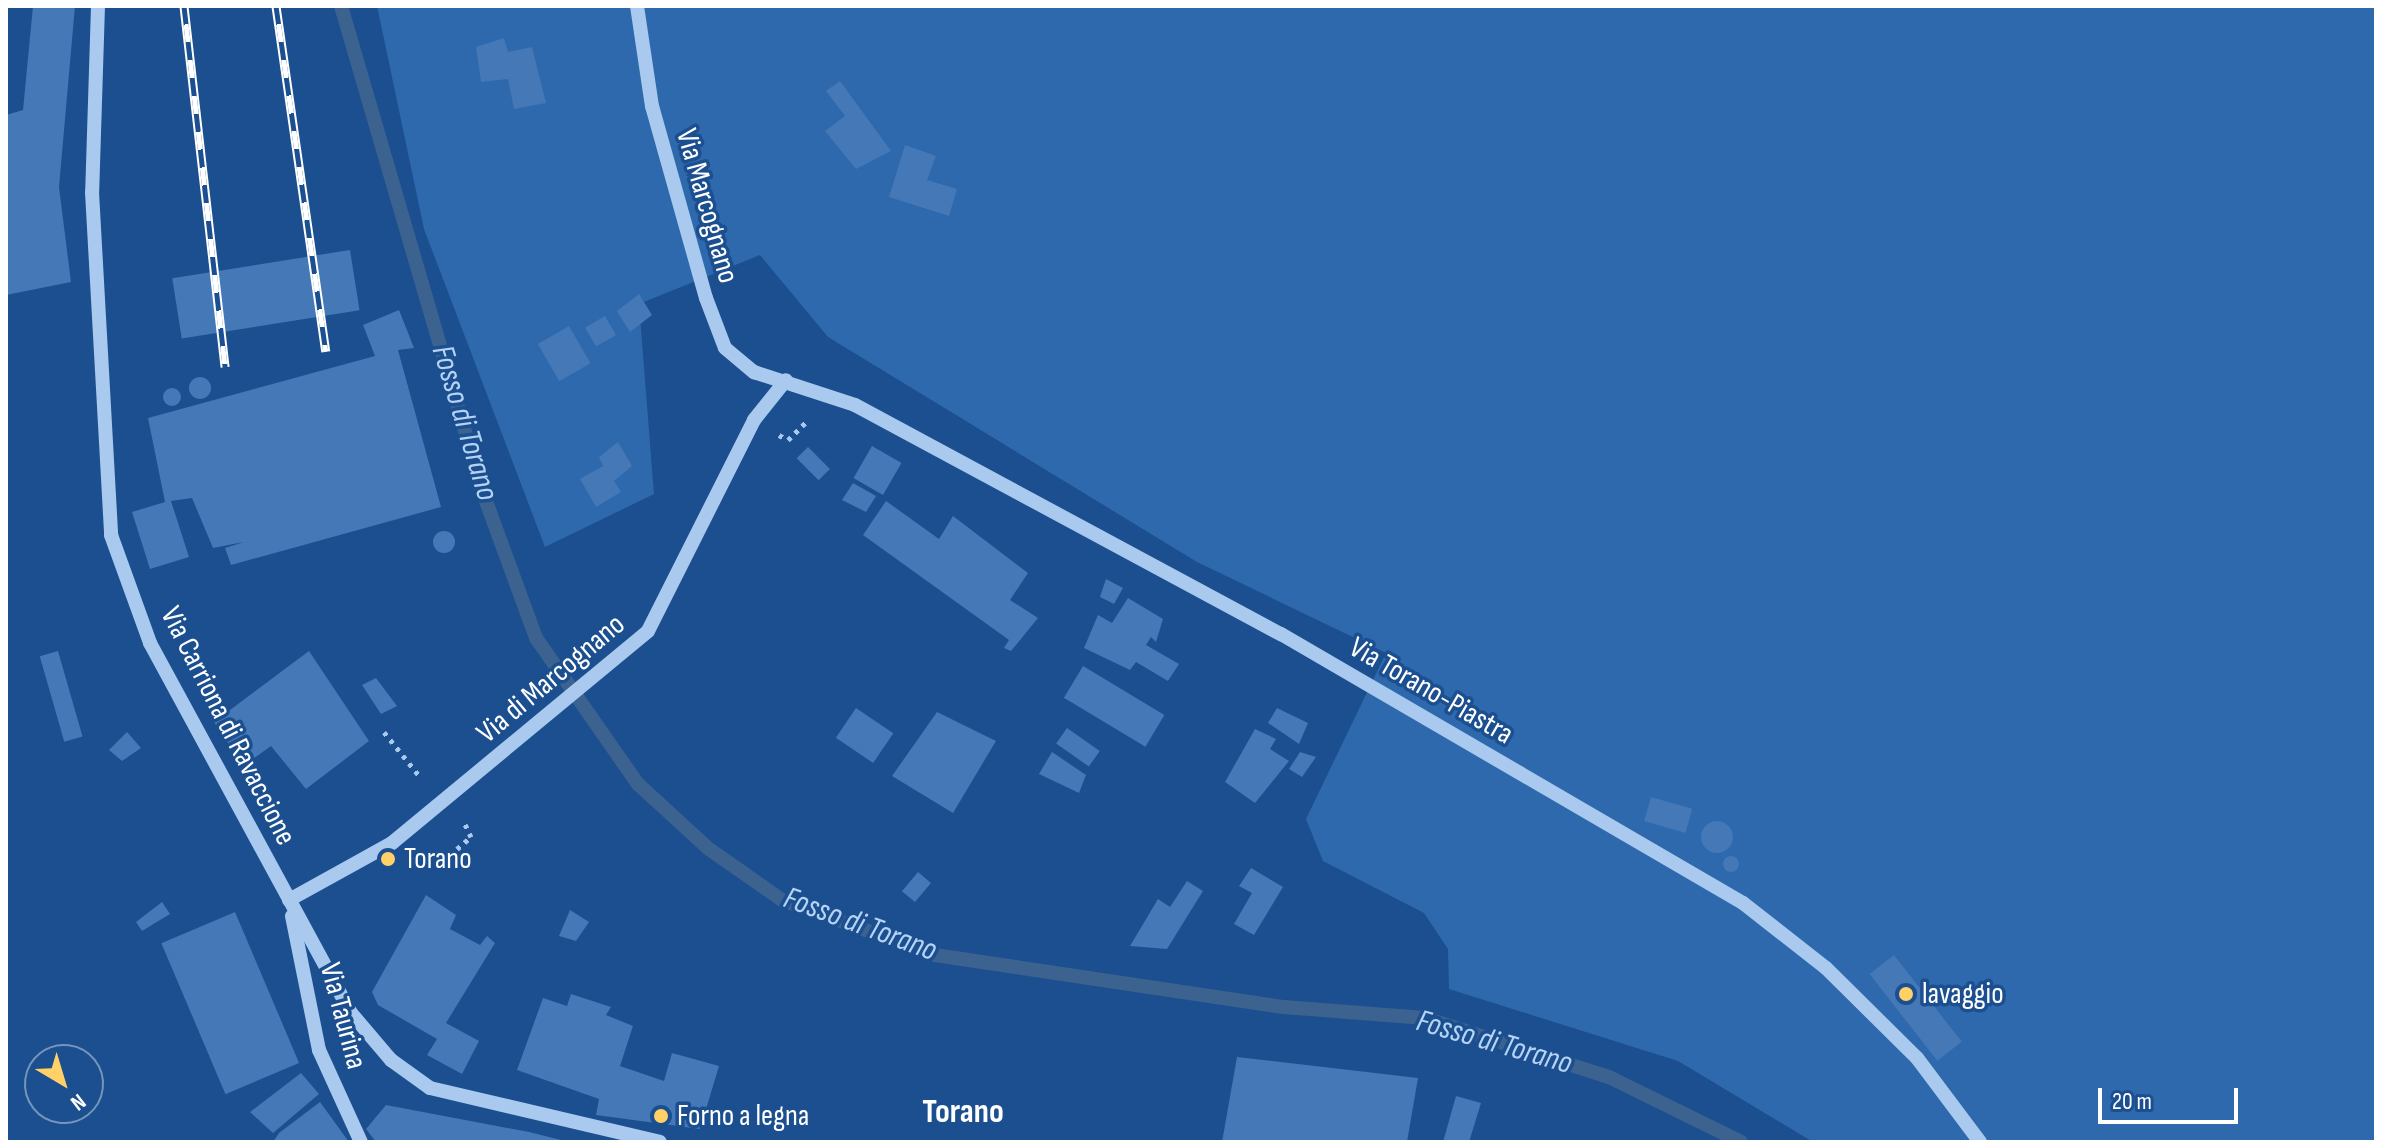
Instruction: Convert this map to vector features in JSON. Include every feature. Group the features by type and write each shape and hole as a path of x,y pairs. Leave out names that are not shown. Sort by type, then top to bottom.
{"street":[{"name":"Via Carriona di Ravaccione","path":"98,6 92,192 111,535 150,643 351,1013 391,1060 430,1088 660,1142"},
{"name":"Via Marcognano","path":"637,6 652,106 725,348 754,372 786,380"},
{"name":"Via di Marcognano","path":"289,900 392,843 454,796 648,631 754,420 786,380"},
{"name":"Via Torano-Piastra","path":"786,380 855,405 1281,634 1743,903 1826,968 1917,1058 1980,1142"},
{"name":"Via Taurina","path":"289,900 319,1050 361,1142"}],"shaded area":[{"path":"377,6 2376,6 2376,1142 1813,1142 1678,1061 1449,989 1448,949 1424,913 1323,861 1306,819 1386,653 1197,562 828,337 760,255 639,304 654,494 545,547 424,229"}],"building":[{"path":"33,6 75,6 59,187 71,282 6,295 6,115 23,110"},
{"path":"504,38 508,52 532,47 546,103 514,109 508,79 481,82 476,47"},
{"path":"840,81 891,151 856,169 825,131 845,116 826,91"},
{"path":"905,145 936,156 927,180 957,189 949,216 889,197"},
{"path":"350,250 360,310 182,338 172,278"},
{"path":"639,294 652,315 630,332 617,311"},
{"path":"399,310 414,348 398,350 441,507 231,565 225,548 244,542 213,548 192,498 171,501 189,557 150,569 132,512 165,502 148,418 375,356 363,325"},
{"path":"605,316 616,335 596,347 585,328"},
{"path":"569,326 590,363 559,381 538,344"},
{"path":"200,377 208,380 211,388 208,396 200,399 192,396 189,388 192,380"},
{"path":"168,388 176,388 181,397 179,404 168,406 163,401 163,393"},
{"path":"618,442 632,466 614,481 621,492 596,507 580,479 603,466 599,457"},
{"path":"872,446 901,463 883,495 854,478"},
{"path":"808,447 830,469 819,480 797,458"},
{"path":"853,483 876,496 866,512 842,500"},
{"path":"886,501 939,539 953,516 1028,573 1010,600 1038,618 1011,651 1004,648 1009,640 863,535"},
{"path":"444,531 452,534 455,542 452,550 444,553 436,550 433,542 436,534"},
{"path":"1106,579 1123,588 1114,604 1100,597"},
{"path":"1128,598 1163,619 1156,642 1151,637 1146,645 1179,664 1168,681 1136,662 1130,670 1084,648 1098,615 1112,623"},
{"path":"58,651 83,737 64,742 40,656"},
{"path":"309,651 369,741 306,789 271,746 243,766 214,722"},
{"path":"1083,666 1164,715 1145,747 1064,698"},
{"path":"376,678 397,706 381,714 362,685"},
{"path":"856,708 893,733 873,763 836,738"},
{"path":"1277,708 1308,723 1299,744 1268,723"},
{"path":"937,712 996,741 953,813 892,776"},
{"path":"1067,728 1100,751 1089,767 1056,744"},
{"path":"1255,729 1276,739 1270,749 1289,761 1255,803 1225,782"},
{"path":"127,732 141,748 122,761 109,750"},
{"path":"1052,752 1086,775 1079,793 1039,774"},
{"path":"1300,752 1316,757 1302,777 1289,769"},
{"path":"1651,797 1692,809 1685,833 1644,821"},
{"path":"1717,821 1728,826 1733,837 1728,848 1717,853 1706,848 1701,837 1706,826"},
{"path":"1731,856 1739,864 1731,872 1723,864"},
{"path":"1251,868 1283,887 1254,935 1234,924 1252,893 1239,886"},
{"path":"918,872 931,883 915,902 902,891"},
{"path":"1187,881 1203,891 1167,949 1130,946 1158,899 1170,907"},
{"path":"426,895 456,915 450,929 480,945 487,936 495,943 446,1023 479,1041 462,1074 427,1055 437,1039 378,1005 372,992"},
{"path":"162,902 170,914 142,931 136,922"},
{"path":"570,910 589,922 576,941 559,936"},
{"path":"235,912 299,1063 225,1094 161,943"},
{"name":"lavaggio","path":"1894,955 1962,1042 1937,1061 1870,974"},
{"path":"571,994 611,1007 606,1015 633,1026 620,1066 664,1081 672,1053 719,1066 700,1129 596,1115 599,1099 517,1070 543,998 567,1006"},
{"path":"1237,1057 1418,1078 1407,1142 1222,1142"},
{"path":"301,1073 319,1094 273,1133 250,1112"},
{"path":"1456,1096 1481,1103 1469,1142 1443,1142"},
{"path":"320,1102 349,1142 273,1142 279,1133"},
{"path":"386,1105 569,1142 376,1142 366,1129"}],"waterway":[{"name":"Fosso di Torano","path":"341,6 483,493 536,638 638,784 709,849 782,900 935,955 1284,1007 1425,1018 1609,1077 1741,1142"}],"railway":[{"path":"184,6 225,367"},
{"path":"276,6 326,351"}],"place":[{"name":"Torano","path":"388,859"},
{"name":"lavaggio","path":"1906,994"},
{"name":"Forno a legna","path":"661,1116"}],"district":[{"name":"Torano","path":"963,1112"}]}
